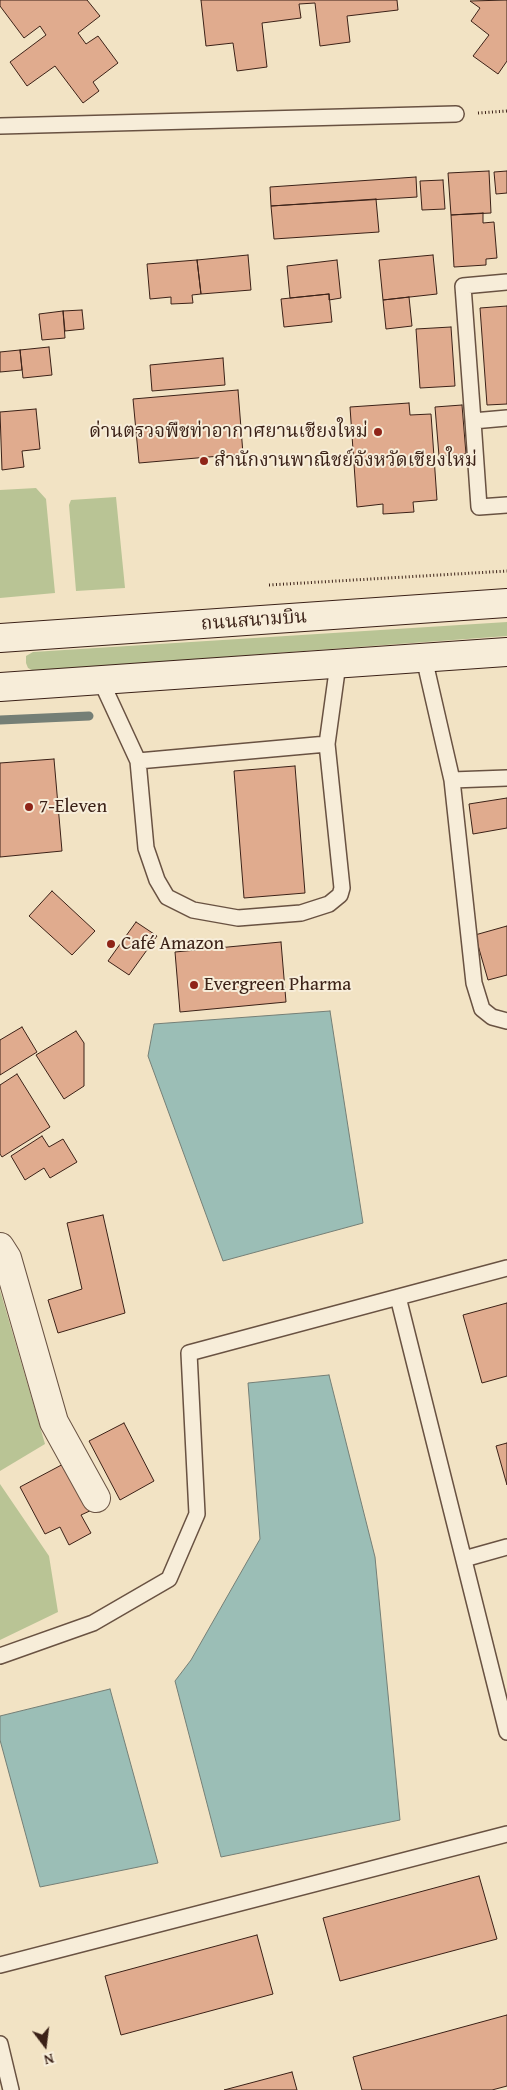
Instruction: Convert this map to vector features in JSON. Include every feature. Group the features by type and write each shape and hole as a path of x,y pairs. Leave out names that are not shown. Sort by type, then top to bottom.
{"main road":[{"name":"ถนนสนามบิน","path":"0,638 507,603"},
{"path":"0,687 507,652"},
{"path":"0,1247 7,1258 54,1422 96,1498"}],"lane":[{"path":"0,126 456,114"},
{"path":"507,282 463,286 479,507 507,505"},
{"path":"473,421 507,418"},
{"path":"424,658 452,780 474,983 482,1008 492,1017 507,1022"},
{"path":"101,681 138,761 146,848 157,880 167,897 193,910 238,918 301,913 329,904 340,895 342,888 327,744 338,664"},
{"path":"138,761 327,744"},
{"path":"452,780 507,778"},
{"path":"0,1656 94,1623 169,1579 197,1514 189,1354 507,1268"},
{"path":"398,1297 507,1732"},
{"path":"464,1559 507,1547"},
{"path":"0,1965 507,1834"},
{"path":"0,2044 11,2090"}],"path":[{"path":"456,114 507,111"},
{"path":"269,585 507,570"}],"green space":[{"path":"36,488 46,499 55,593 0,598 0,490"},
{"path":"116,497 125,588 76,591 69,505 71,500"},
{"path":"507,622 507,636 34,671 28,668 26,663 26,656 33,652"},
{"path":"0,1290 45,1444 0,1471"},
{"path":"0,1484 49,1556 58,1612 0,1640"}],"water":[{"path":"330,1011 363,1223 223,1261 148,1056 154,1024"},
{"path":"329,1375 375,1557 400,1820 221,1857 175,1681 191,1660 260,1539 248,1383"},
{"path":"110,1689 158,1863 40,1887 0,1740 0,1716"}],"building":[{"path":"0,0 87,0 100,16 78,33 86,44 98,36 118,63 93,82 99,91 83,103 55,66 27,86 10,62 46,35 40,26 24,38 0,6"},
{"path":"201,0 397,0 398,10 347,16 350,42 320,46 315,3 299,4 301,18 262,23 267,67 237,71 233,43 206,46"},
{"path":"507,0 507,61 498,74 473,56 489,35 471,21 480,8 470,1"},
{"path":"489,171 491,213 451,215 448,173"},
{"path":"507,171 507,193 496,194 494,172"},
{"path":"416,177 417,197 271,206 270,187"},
{"path":"443,180 445,209 422,210 420,181"},
{"path":"376,199 379,232 274,239 271,206"},
{"path":"483,213 483,223 494,222 497,258 486,259 486,265 454,267 451,215"},
{"path":"248,255 251,290 201,294 197,260"},
{"path":"433,255 437,294 383,300 379,260"},
{"path":"197,260 201,294 192,295 193,303 171,304 171,297 150,299 147,264"},
{"path":"337,260 341,298 329,300 329,294 290,298 287,266"},
{"path":"329,294 332,322 284,327 281,299"},
{"path":"409,297 412,326 386,329 383,300"},
{"path":"507,306 507,404 487,405 480,308"},
{"path":"82,310 84,329 65,331 63,311"},
{"path":"63,311 65,338 42,340 39,314"},
{"path":"451,327 455,386 420,388 416,329"},
{"path":"49,347 52,375 23,378 20,350"},
{"path":"20,350 22,370 0,372 0,352"},
{"path":"223,358 225,385 152,391 150,365"},
{"path":"238,390 243,454 139,463 133,399"},
{"path":"409,403 410,415 431,414 437,500 413,502 414,512 383,514 383,504 357,507 350,407"},
{"path":"462,405 466,454 439,456 435,407"},
{"path":"36,409 40,449 22,451 24,467 2,470 0,412"},
{"name":"7-Eleven","path":"54,759 62,851 0,857 0,763"},
{"path":"295,766 305,893 244,898 234,771"},
{"path":"507,798 507,828 473,834 469,804"},
{"path":"52,891 95,931 72,955 29,916"},
{"path":"136,922 157,936 129,975 108,961"},
{"path":"507,926 507,975 488,980 475,935"},
{"path":"281,942 286,1002 180,1012 175,952"},
{"path":"22,1027 37,1052 0,1075 0,1040"},
{"path":"76,1031 84,1043 84,1086 64,1099 36,1055"},
{"path":"17,1074 50,1127 2,1157 0,1154 0,1085"},
{"path":"42,1136 49,1147 63,1139 77,1162 50,1178 44,1168 25,1180 11,1156"},
{"path":"103,1215 125,1313 58,1333 48,1300 82,1289 67,1223"},
{"path":"507,1303 507,1376 482,1383 463,1315"},
{"path":"124,1423 154,1481 120,1500 89,1441"},
{"path":"507,1443 507,1485 496,1446"},
{"path":"69,1461 94,1509 81,1515 91,1533 69,1545 60,1527 45,1534 20,1487"},
{"path":"479,1876 497,1939 340,1981 323,1918"},
{"path":"257,1935 273,1994 121,2035 105,1976"},
{"path":"507,2015 507,2086 492,2090 362,2090 353,2057"},
{"path":"292,2072 297,2090 224,2090"}],"waterway":[{"path":"0,720 89,716"}],"place":[{"name":"ด่านตรวจพืชท่าอากาศยานเชียงใหม่","path":"378,432"},
{"name":"สำนักงานพาณิชย์จังหวัดเชียงใหม่","path":"204,461"},
{"name":"7-Eleven","path":"29,807"},
{"name":"Café Amazon","path":"111,944"},
{"name":"Evergreen Pharma","path":"194,985"}]}
